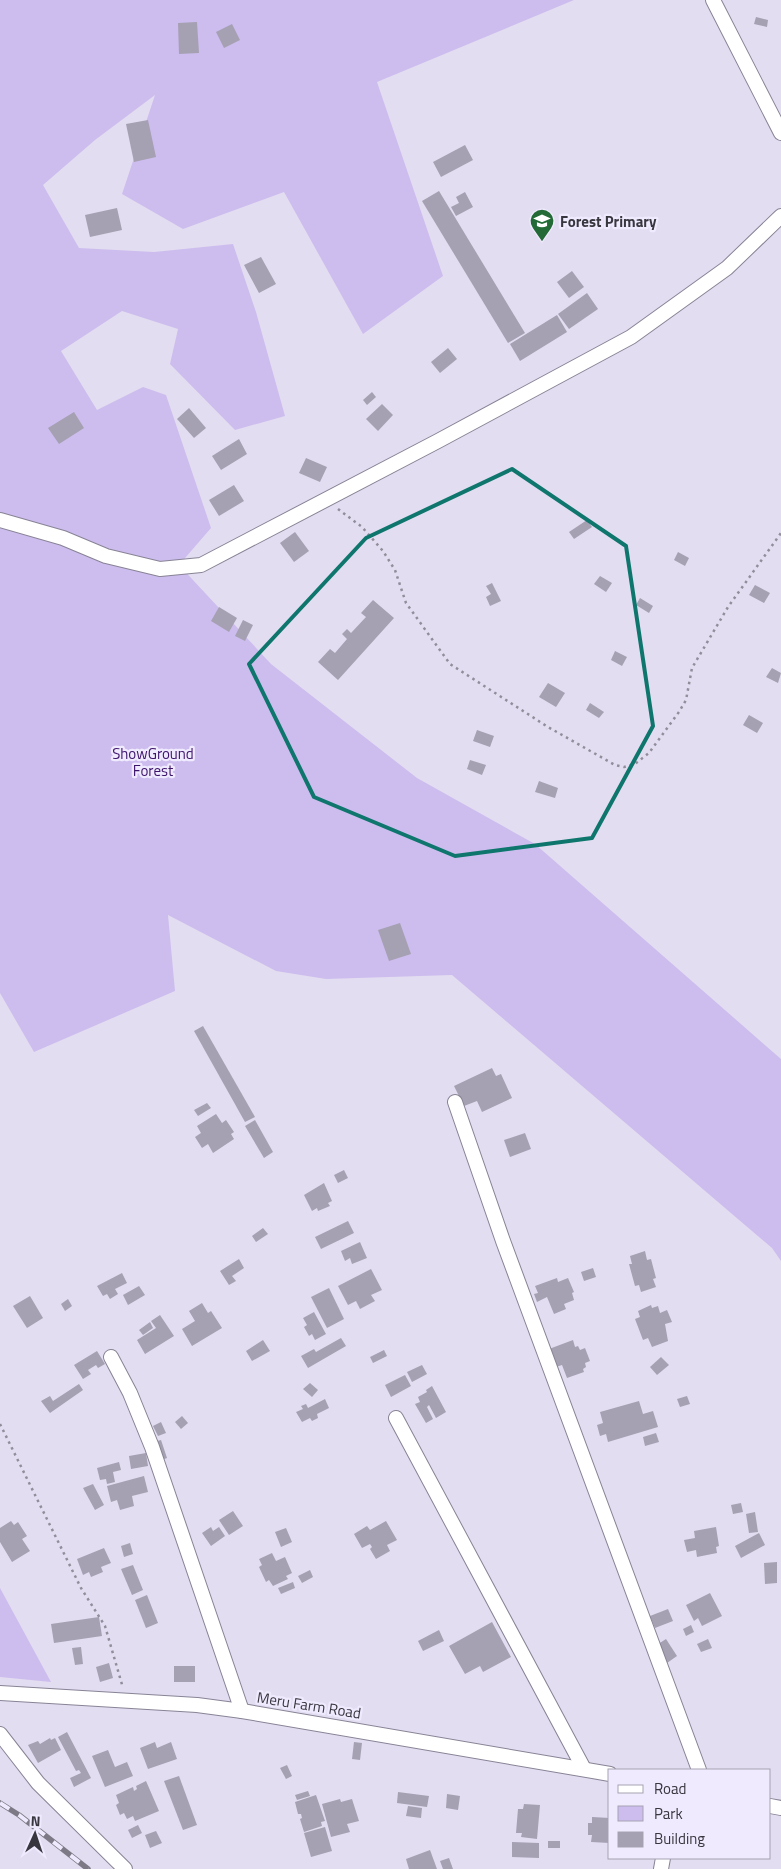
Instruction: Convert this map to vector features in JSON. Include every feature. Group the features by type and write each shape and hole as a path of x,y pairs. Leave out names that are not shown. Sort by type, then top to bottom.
{"street":[{"path":"714,0 781,133"},
{"path":"0,520 54,535 106,556 160,569 201,565 631,337 727,268 781,216"},
{"path":"455,1102 503,1242 699,1769"},
{"path":"110,1357 130,1393 152,1447 242,1710"},
{"path":"396,1418 583,1767"},
{"name":"Meru Farm Road","path":"0,1693 242,1710 583,1767 608,1773"},
{"path":"0,1734 38,1783 125,1869"}],"path":[{"path":"323,502 342,511 371,536 395,570 406,603 450,664 548,727 615,765 624,767 635,764 649,753 679,712 686,700 692,668 728,607 781,534"},
{"path":"0,1424 81,1588 105,1626 127,1701"}],"highlighted area":[{"path":"512,469 626,546 653,726 592,838 455,856 314,797 249,664 366,538"}],"green space":[{"name":"ShowGround Forest","path":"0,0 574,0 377,82 443,276 363,334 284,192 183,229 122,194 155,95 95,140 43,185 79,248 154,252 233,244 256,312 285,416 235,430 170,364 178,329 122,311 61,351 97,410 143,387 166,395 211,528 179,565 271,664 417,778 535,844 781,1059 781,1261 772,1248 452,975 326,979 276,971 168,915 175,991 34,1052 0,993"},
{"path":"0,1588 51,1682 0,1677"}],"building":[{"path":"756,17 768,20 767,27 754,24"},
{"path":"197,22 199,53 179,54 178,23"},
{"path":"232,24 240,40 224,48 216,32"},
{"path":"148,120 156,157 134,162 126,124"},
{"path":"465,145 473,160 441,177 433,162"},
{"path":"439,191 525,333 508,343 422,201"},
{"path":"465,192 473,207 456,216 451,207 459,203 456,197"},
{"path":"117,208 122,230 90,237 85,215"},
{"path":"261,257 276,284 259,293 244,265"},
{"path":"572,271 584,287 569,298 557,282"},
{"path":"587,293 598,309 569,329 558,314"},
{"path":"557,315 567,332 520,361 510,344"},
{"path":"448,348 457,359 440,373 431,362"},
{"path":"372,392 376,397 367,405 363,400"},
{"path":"382,404 393,415 378,431 366,419"},
{"path":"189,408 206,428 194,438 177,419"},
{"path":"74,412 84,428 59,444 48,428"},
{"path":"239,439 247,454 221,470 212,456"},
{"path":"306,458 327,467 320,482 299,473"},
{"path":"234,485 244,501 219,516 209,500"},
{"path":"587,520 592,527 574,539 569,532"},
{"path":"295,532 309,551 294,562 280,543"},
{"path":"678,552 689,558 685,566 674,560"},
{"path":"600,576 612,583 606,592 594,584"},
{"path":"492,583 501,601 490,606 486,597 491,594 486,586"},
{"path":"755,585 770,593 764,603 749,595"},
{"path":"640,598 653,606 649,613 636,605"},
{"path":"373,600 394,618 338,680 318,662 330,649 335,653 347,639 342,634 347,629 351,633 366,617 361,613"},
{"path":"219,607 237,618 229,632 211,621"},
{"path":"243,620 253,625 245,641 235,636"},
{"path":"615,651 627,657 622,666 611,660"},
{"path":"772,668 781,673 778,683 766,677"},
{"path":"548,683 565,693 556,707 539,697"},
{"path":"590,703 604,712 599,718 586,710"},
{"path":"749,715 763,723 757,733 743,725"},
{"path":"477,730 494,736 490,747 473,741"},
{"path":"470,760 486,765 482,775 467,769"},
{"path":"539,781 558,788 555,798 535,792"},
{"path":"400,923 411,954 389,961 378,930"},
{"path":"203,1026 255,1117 245,1122 194,1031"},
{"path":"492,1068 496,1076 501,1074 512,1098 482,1112 477,1101 464,1106 454,1086"},
{"path":"207,1103 211,1108 198,1116 194,1110"},
{"path":"216,1114 222,1123 226,1120 234,1132 231,1134 234,1139 213,1153 208,1144 202,1148 195,1137 201,1133 197,1126"},
{"path":"255,1120 273,1152 264,1158 245,1126"},
{"path":"525,1133 531,1149 510,1157 504,1140"},
{"path":"344,1170 348,1178 338,1183 334,1175"},
{"path":"324,1183 332,1201 328,1203 330,1206 318,1211 317,1208 312,1211 304,1195"},
{"path":"348,1221 354,1233 321,1249 315,1237"},
{"path":"263,1228 268,1234 256,1242 252,1236"},
{"path":"360,1242 367,1258 352,1264 350,1258 345,1261 341,1251"},
{"path":"645,1251 647,1260 651,1259 656,1278 653,1279 656,1287 641,1292 639,1285 635,1286 629,1264 632,1264 630,1256"},
{"path":"239,1259 244,1268 232,1276 236,1281 229,1285 220,1271"},
{"path":"593,1268 596,1277 584,1281 581,1272"},
{"path":"371,1269 382,1290 371,1295 375,1301 360,1309 356,1301 348,1305 338,1286"},
{"path":"122,1273 127,1283 115,1289 118,1294 110,1299 107,1294 103,1296 97,1286"},
{"path":"557,1278 558,1282 568,1278 574,1292 572,1293 574,1300 564,1304 566,1309 554,1314 547,1297 537,1302 534,1294 538,1293 535,1286"},
{"path":"139,1286 145,1295 128,1305 123,1295"},
{"path":"329,1288 344,1319 327,1328 311,1297"},
{"path":"30,1296 43,1318 27,1328 13,1306"},
{"path":"68,1299 72,1306 65,1311 61,1304"},
{"path":"202,1303 208,1313 211,1311 222,1328 192,1346 182,1329 195,1321 189,1311"},
{"path":"651,1305 652,1308 658,1306 660,1313 667,1310 672,1322 665,1324 668,1341 652,1347 648,1338 643,1340 635,1319 640,1317 638,1311"},
{"path":"314,1312 326,1334 315,1340 312,1334 309,1336 304,1327 307,1325 303,1318"},
{"path":"160,1315 174,1336 145,1354 137,1340 156,1328 151,1321"},
{"path":"150,1322 153,1328 143,1335 139,1330"},
{"path":"341,1338 346,1346 308,1368 301,1356 314,1349 316,1352"},
{"path":"263,1340 270,1351 252,1361 246,1351"},
{"path":"573,1340 575,1347 578,1346 580,1350 585,1348 590,1361 585,1363 584,1372 567,1378 562,1365 556,1367 549,1349"},
{"path":"384,1350 387,1356 373,1363 370,1357"},
{"path":"97,1351 105,1364 98,1368 96,1365 88,1370 91,1374 83,1379 74,1365"},
{"path":"661,1357 669,1365 657,1375 650,1367"},
{"path":"422,1365 427,1374 412,1382 407,1372"},
{"path":"405,1375 411,1386 391,1397 385,1385"},
{"path":"310,1383 318,1390 312,1397 303,1389"},
{"path":"79,1384 83,1390 50,1413 41,1401 50,1396 53,1401"},
{"path":"432,1386 446,1412 436,1418 429,1405 427,1407 433,1419 426,1423 415,1404 420,1402 418,1397 427,1392 426,1390"},
{"path":"687,1396 690,1404 680,1407 677,1399"},
{"path":"325,1399 329,1408 317,1414 318,1418 312,1421 310,1418 302,1422 296,1412 303,1409 301,1406 306,1404 308,1408"},
{"path":"639,1401 643,1414 653,1411 658,1427 608,1442 606,1434 600,1436 597,1425 603,1423 600,1412"},
{"path":"182,1416 188,1423 181,1429 175,1422"},
{"path":"161,1422 166,1433 158,1436 153,1426"},
{"path":"656,1433 659,1442 645,1446 643,1437"},
{"path":"161,1440 167,1458 159,1461 153,1442"},
{"path":"146,1453 148,1466 131,1469 129,1456"},
{"path":"119,1462 121,1470 113,1472 115,1482 107,1484 106,1479 100,1480 97,1468"},
{"path":"144,1476 148,1492 132,1496 134,1506 120,1510 117,1500 111,1502 107,1486"},
{"path":"93,1484 104,1505 95,1510 83,1488"},
{"path":"741,1503 743,1512 733,1514 731,1505"},
{"path":"233,1511 243,1526 229,1535 219,1520"},
{"path":"755,1512 758,1532 749,1533 746,1514"},
{"path":"11,1521 14,1525 18,1522 27,1536 22,1539 30,1551 12,1562 0,1542 0,1528"},
{"path":"386,1521 397,1540 387,1545 390,1551 376,1559 370,1549 372,1547 370,1544 362,1548 354,1534 367,1526 370,1530"},
{"path":"211,1527 213,1531 219,1527 225,1536 211,1546 202,1533"},
{"path":"716,1527 719,1546 716,1547 717,1553 697,1557 696,1550 687,1552 684,1540 695,1538 694,1531"},
{"path":"286,1528 292,1542 281,1547 275,1532"},
{"path":"759,1533 765,1545 741,1558 735,1546"},
{"path":"130,1543 133,1554 124,1557 121,1546"},
{"path":"104,1548 111,1563 101,1567 103,1572 91,1577 89,1572 83,1575 77,1559"},
{"path":"272,1553 276,1561 285,1557 292,1573 286,1576 288,1579 273,1586 269,1580 266,1582 259,1567 262,1565 259,1559"},
{"path":"777,1562 777,1583 765,1584 764,1563"},
{"path":"133,1565 143,1590 132,1595 121,1569"},
{"path":"310,1570 313,1577 302,1583 298,1576"},
{"path":"293,1582 295,1588 281,1594 278,1588"},
{"path":"710,1593 722,1616 702,1626 698,1618 694,1621 686,1605"},
{"path":"147,1595 158,1623 146,1628 135,1600"},
{"path":"668,1609 673,1621 655,1628 650,1616"},
{"path":"99,1617 102,1636 54,1643 51,1624"},
{"path":"492,1622 511,1657 483,1672 480,1666 465,1674 449,1646"},
{"path":"691,1625 694,1632 686,1636 683,1629"},
{"path":"439,1630 444,1641 423,1651 418,1641"},
{"path":"666,1639 677,1656 667,1663 655,1646"},
{"path":"708,1639 712,1648 701,1652 697,1644"},
{"path":"81,1647 83,1664 75,1665 72,1648"},
{"path":"109,1663 113,1678 100,1682 96,1667"},
{"path":"174,1666 195,1666 195,1682 174,1682"},
{"path":"67,1732 91,1778 74,1787 70,1778 81,1773 79,1770 76,1771 58,1737"},
{"path":"50,1738 51,1740 55,1738 61,1750 38,1763 28,1745 38,1741 40,1744"},
{"path":"155,1742 157,1748 171,1742 177,1759 148,1769 140,1748"},
{"path":"354,1742 362,1743 360,1760 352,1759"},
{"path":"108,1750 115,1767 127,1762 133,1776 105,1787 92,1756"},
{"path":"287,1765 292,1776 286,1779 280,1768"},
{"path":"179,1776 197,1825 183,1830 164,1781"},
{"path":"146,1781 159,1811 135,1821 133,1816 127,1819 124,1813 120,1815 116,1805 119,1803 116,1795 133,1787 134,1791 137,1789 136,1786"},
{"path":"308,1791 310,1796 297,1800 295,1795"},
{"path":"398,1792 429,1796 427,1807 397,1803"},
{"path":"447,1794 460,1796 458,1810 446,1808"},
{"path":"316,1795 325,1821 321,1822 322,1826 304,1832 300,1819 302,1818 301,1814 298,1814 295,1802"},
{"path":"340,1799 341,1802 352,1799 359,1821 347,1824 350,1832 331,1837 322,1804"},
{"path":"524,1804 540,1805 537,1839 521,1837 522,1833 516,1833 518,1809 523,1809"},
{"path":"408,1806 422,1808 421,1818 406,1816"},
{"path":"592,1817 608,1818 608,1843 591,1842 592,1835 588,1835 588,1823 592,1823"},
{"path":"138,1825 142,1833 132,1838 128,1830"},
{"path":"325,1827 332,1851 311,1857 304,1833"},
{"path":"156,1831 162,1843 150,1848 145,1835"},
{"path":"548,1841 560,1841 560,1848 548,1848"},
{"path":"512,1842 539,1843 539,1858 512,1857"},
{"path":"430,1850 437,1869 409,1869 406,1859"},
{"path":"449,1858 453,1869 443,1869 440,1861"}],"railway":[{"path":"0,1803 19,1815 88,1869"}],"place":[{"name":"Forest Primary","path":"542,242"}]}
